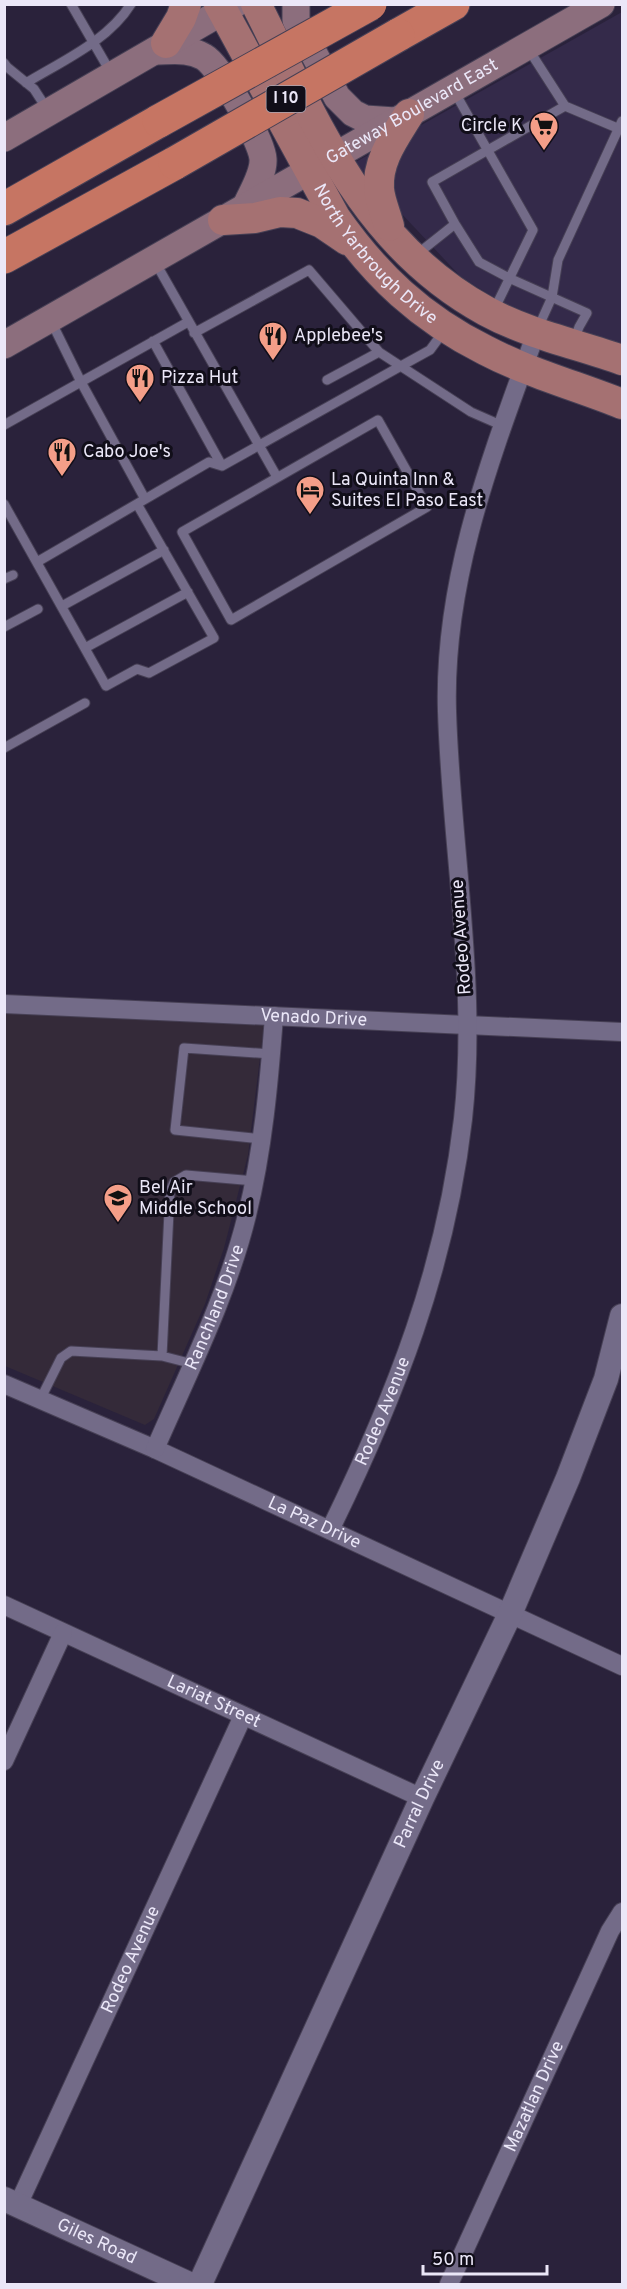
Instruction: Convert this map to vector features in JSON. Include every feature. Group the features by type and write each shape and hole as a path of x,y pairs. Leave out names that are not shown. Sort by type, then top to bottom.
{"highway":[{"name":"I 10","path":"4,208 370,4"},
{"name":"I 10","path":"4,256 175,163 453,4"}],"main road":[{"path":"159,47 181,18 186,4"},
{"name":"North Yarbrough Drive","path":"256,4 321,163 335,218 354,244 396,291 446,329 486,351 622,404"},
{"path":"296,4 296,20 337,97 353,112 365,119 402,117 380,170 379,190 402,249"},
{"name":"Gateway Boulevard East","path":"4,345 601,4"},
{"path":"4,138 225,7"},
{"name":"North Yarbrough Drive","path":"225,7 321,163 355,191 402,249 449,289 491,314 536,333 622,360"},
{"path":"159,47 188,50 205,57 216,67 261,144 264,161 257,182 234,213 255,218 280,212 297,213 322,223 354,244"}],"street":[{"name":"Rodeo Avenue","path":"330,1530 359,1472 402,1369 426,1300 448,1212 463,1119 468,1024 447,709 449,646 454,598 478,496 536,333"},
{"name":"Venado Drive","path":"4,1004 622,1032"},
{"name":"Ranchland Drive","path":"155,1449 193,1364 230,1270 247,1217 262,1139 274,1016"},
{"name":"Parral Drive","path":"200,2284 422,1798 510,1614 568,1478 602,1390 622,1316"},
{"name":"La Paz Drive","path":"4,1384 155,1449 622,1666"},
{"name":"Lariat Street","path":"4,1605 422,1798"},
{"path":"4,1761 63,1633"},
{"name":"Rodeo Avenue","path":"11,2202 243,1716"},
{"name":"Mazatlan Drive","path":"449,2284 610,1931 622,1912"},
{"name":"Giles Road","path":"11,2202 189,2284"}],"lane":[{"path":"71,4 112,75"},
{"path":"26,83 93,42 116,24 131,4"},
{"path":"526,46 565,106 621,127 558,260 552,297 536,333"},
{"path":"4,63 7,68 34,89 48,112"},
{"path":"453,89 486,151 533,230 491,314"},
{"path":"565,106 432,182 479,261 509,278 587,313 579,327 574,344"},
{"path":"402,249 455,224"},
{"path":"154,260 277,477"},
{"path":"194,333 309,270 379,352 471,412 503,426"},
{"path":"4,504 106,686 137,669 149,673 214,638 164,550 50,320"},
{"path":"4,425 188,322"},
{"path":"37,562 209,462 222,466 430,350 446,329"},
{"path":"153,341 222,466"},
{"path":"327,380 379,352"},
{"path":"378,420 428,507 231,620 182,532 277,477 378,420"},
{"path":"62,606 164,550"},
{"path":"85,648 188,592"},
{"path":"4,627 39,609"},
{"path":"4,748 85,703"},
{"path":"262,1139 175,1130 184,1048 271,1054"},
{"path":"162,1356 170,1191 174,1182 186,1175 255,1181"},
{"path":"41,1398 61,1358 71,1351 162,1356 193,1364"}],"shaded area":[{"path":"622,12 622,352 510,308 460,276 354,163"},
{"name":"Bel Air Middle School","path":"4,1008 264,1025 248,1155 224,1248 205,1304 154,1419 145,1425 5,1366"}],"place":[{"name":"Circle K","path":"544,152"},
{"name":"Applebee's","path":"273,362"},
{"name":"Pizza Hut","path":"140,404"},
{"name":"Cabo Joe's","path":"62,478"},
{"name":"La Quinta Inn & Suites El Paso East","path":"310,516"},
{"name":"Bel Air Middle School","path":"118,1224"}]}
